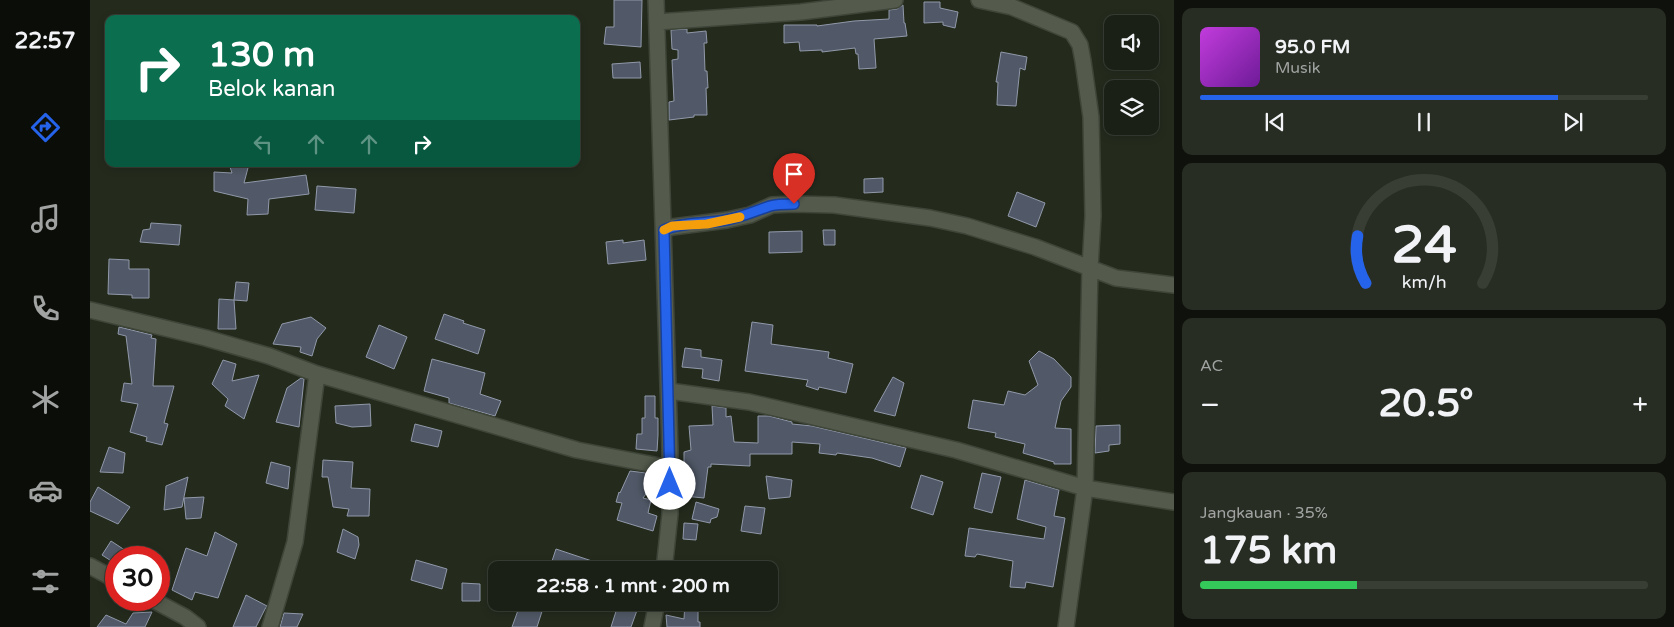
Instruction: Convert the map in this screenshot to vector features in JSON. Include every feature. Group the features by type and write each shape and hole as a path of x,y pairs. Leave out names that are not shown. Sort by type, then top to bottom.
{"street":[{"path":"656,0 664,230 666,367 669,390 670,514 665,561"},
{"path":"657,22 800,12 895,0"},
{"path":"980,0 1012,7 1072,32 1080,45 1084,61 1091,117 1093,216 1085,488 1066,627"},
{"path":"664,230 672,226 707,224 750,215 772,206 794,204 834,205 930,218 967,226 1035,247 1116,278 1174,285"},
{"path":"90,310 269,356 317,374 577,450 670,468"},
{"path":"270,627 295,542 317,374"},
{"path":"669,390 758,404 956,450 1085,488 1174,502"},
{"path":"90,566 105,574"},
{"path":"170,609 198,627"},
{"path":"652,627 655,611"}],"building":[{"path":"614,0 642,0 641,47 604,44 606,27 614,27"},
{"path":"924,2 940,2 940,8 958,12 955,28 943,25 943,22 924,23"},
{"path":"903,5 907,36 874,39 876,68 859,69 858,54 856,54 855,48 822,52 822,50 800,51 799,42 784,43 784,25 817,26 889,19 889,10 897,9"},
{"path":"687,29 687,33 706,31 707,43 704,43 708,88 706,88 707,115 694,115 694,117 669,120 669,102 674,101 672,60 678,59 678,50 672,49 671,30"},
{"path":"1001,52 1027,57 1025,70 1020,68 1016,106 997,105 998,82 996,82"},
{"path":"640,62 641,78 613,78 612,64"},
{"path":"230,167 248,167 244,183 306,175 309,194 269,199 268,214 247,215 248,199 214,191 214,172 232,173"},
{"path":"883,178 883,192 864,193 864,179"},
{"path":"317,186 356,189 354,213 315,210"},
{"path":"1017,192 1045,203 1036,227 1008,216"},
{"path":"151,223 181,225 179,245 140,242 143,230 150,229"},
{"path":"823,230 835,230 835,245 824,245"},
{"path":"802,231 802,252 769,253 769,232"},
{"path":"623,240 623,243 644,240 646,260 608,264 606,242"},
{"path":"109,259 129,260 129,269 149,269 149,298 132,298 132,295 108,294"},
{"path":"236,282 249,283 247,301 234,300"},
{"path":"219,299 234,300 236,329 218,329"},
{"path":"444,314 485,330 478,354 435,339"},
{"path":"311,317 326,328 317,339 312,356 300,352 301,347 273,344 282,324"},
{"path":"752,322 773,325 771,344 829,352 828,358 853,364 846,393 819,387 818,390 806,386 808,380 745,371"},
{"path":"379,325 407,337 394,369 366,357"},
{"path":"119,327 152,335 151,338 156,339 153,386 174,386 164,423 168,424 162,445 146,441 147,437 130,432 138,404 121,401 124,383 132,384 126,336 118,334"},
{"path":"685,348 701,350 701,357 722,360 719,381 702,378 703,369 682,367"},
{"path":"1039,351 1054,359 1071,377 1071,387 1061,401 1055,428 1071,429 1071,464 1054,464 1054,462 1023,453 1025,444 995,437 996,433 968,428 973,400 1004,405 1008,391 1025,395 1038,385 1029,361"},
{"path":"432,359 485,373 480,394 501,401 495,416 449,403 449,398 424,391"},
{"path":"223,360 236,364 232,381 259,375 244,419 225,406 228,399 212,384"},
{"path":"893,377 904,383 895,416 874,411"},
{"path":"301,378 304,379 299,427 276,422 287,388"},
{"path":"645,396 655,396 655,418 658,418 657,451 636,449 637,434 642,434 642,418 645,418"},
{"path":"370,404 371,426 352,427 336,423 335,406"},
{"path":"712,406 726,408 726,417 731,416 734,442 758,443 758,416 769,416 792,422 792,424 812,426 906,448 900,467 872,458 837,453 836,455 819,453 820,444 792,442 792,454 750,454 750,466 711,464 711,467 708,467 704,498 684,496 688,465 684,465 684,452 691,450 689,426 713,425"},
{"path":"415,424 442,431 438,447 411,441"},
{"path":"1120,425 1120,444 1109,445 1109,451 1095,453 1096,426"},
{"path":"109,447 125,453 123,473 100,472"},
{"path":"323,460 353,462 351,488 370,489 369,516 347,516 349,509 333,507 328,477 322,477"},
{"path":"271,462 290,467 288,489 266,483"},
{"path":"630,471 646,473 645,480 653,484 643,498 651,500 648,513 657,516 653,531 617,520 622,503 616,502"},
{"path":"982,473 1001,477 992,513 974,508"},
{"path":"921,475 943,482 933,515 911,508"},
{"path":"766,476 792,480 790,497 769,499"},
{"path":"188,477 182,507 164,510 166,486"},
{"path":"1025,480 1059,490 1054,516 1065,518 1053,587 1026,582 1025,588 1010,587 1013,561 977,554 975,557 965,556 969,528 1044,539 1046,527 1017,519"},
{"path":"98,487 130,507 118,524 90,511 90,502"},
{"path":"204,497 201,518 186,519 184,498"},
{"path":"696,502 719,509 717,517 711,519 710,523 692,519"},
{"path":"745,506 765,508 761,534 741,531"},
{"path":"684,523 698,524 696,540 683,539"},
{"path":"343,529 358,537 359,545 355,559 337,552"},
{"path":"215,532 237,544 218,598 195,592 192,600 172,590 186,548 207,556"},
{"path":"111,541 119,546 108,546"},
{"path":"556,549 592,561 552,561"},
{"path":"416,560 447,569 442,589 411,580"},
{"path":"462,583 480,584 480,601 462,601"},
{"path":"246,595 267,606 256,627 233,627"},
{"path":"518,611 542,611 537,627 512,627"},
{"path":"616,611 637,611 631,627 611,627"},
{"path":"684,611 698,611 700,627 667,627 666,615 684,619"},
{"path":"152,612 145,627 97,627 106,615 126,624 133,613"},
{"path":"284,613 303,614 297,627 280,627"}],"slow traffic":[{"path":"664,230 672,226 707,224 740,217"}],"route":[{"path":"670,484 664,230 672,226 707,224 750,215 772,206 794,204"}]}
